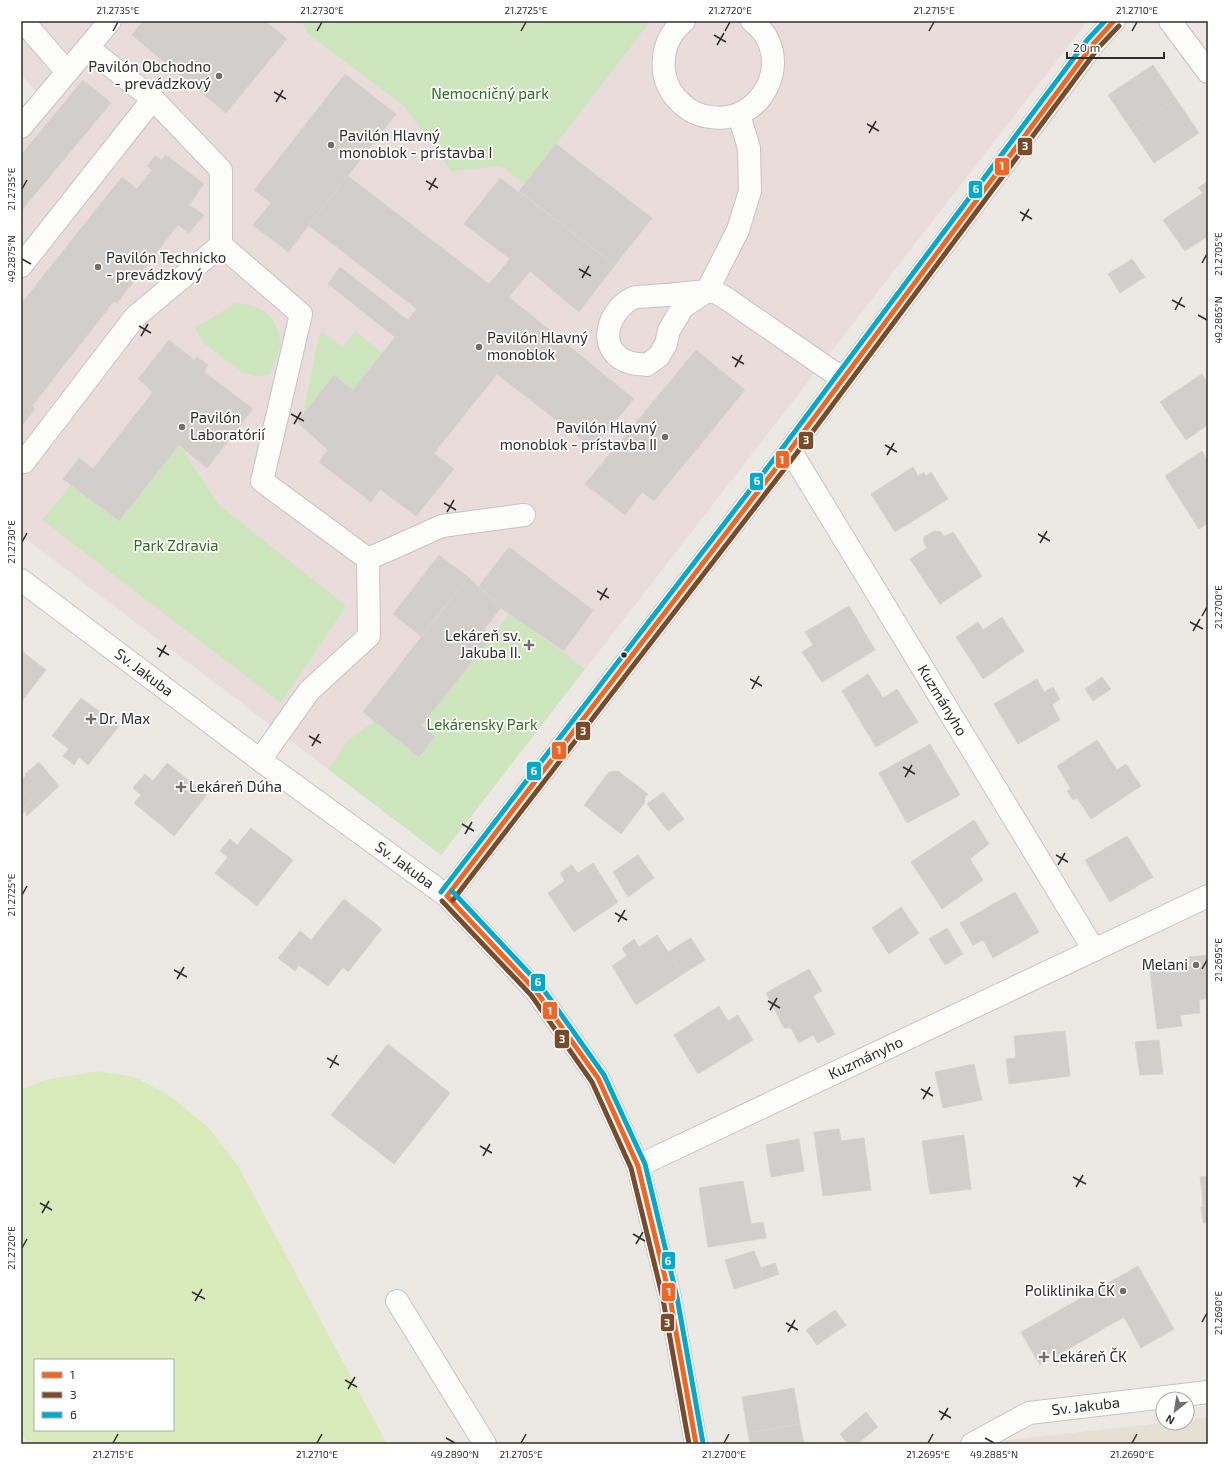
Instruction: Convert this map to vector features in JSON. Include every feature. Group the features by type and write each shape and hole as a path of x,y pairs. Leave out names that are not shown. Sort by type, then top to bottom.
{"street":[{"path":"23,21 67,72"},
{"path":"21,127 110,21"},
{"path":"678,23 668,42 663,59 665,78 673,95 686,108 702,116 720,119 738,115 754,106 765,92 772,76 773,58 768,41 758,26 752,21"},
{"path":"447,896 790,450 1094,43 1114,21"},
{"path":"1170,21 1208,72"},
{"path":"88,48 153,99 221,170 221,245 301,314 262,481 368,559"},
{"path":"21,266 153,99"},
{"path":"738,115 749,148 750,191 738,230 707,292 717,293 728,299 843,379"},
{"path":"24,462 135,317 221,245"},
{"name":"Kuzmányho","path":"790,450 1094,950"},
{"path":"368,559 442,526 524,515"},
{"path":"260,760 309,691 369,636 368,559"},
{"name":"Sv. Jakuba","path":"21,580 260,760 447,896 536,991 598,1078 638,1166 670,1298 696,1444"},
{"name":"Kuzmányho","path":"638,1166 1208,896"},
{"path":"397,1300 485,1444"},
{"name":"Sv. Jakuba","path":"972,1444 1029,1413 1208,1392"}],"shaded area":[{"path":"21,21 1084,21 1086,23 441,855 21,535 21,141 48,105 21,74"},
{"path":"1208,1417 1208,1444 1000,1444 1006,1440 1155,1424 1155,1431 1195,1431 1195,1419"}],"green space":[{"name":"Nemocničný park","path":"302,21 650,22 525,184 501,166 451,171 404,106 307,33"},
{"path":"236,303 261,309 272,318 276,325 280,345 269,375 256,376 242,372 204,343 195,328"},
{"path":"355,331 382,353 353,390 334,375 303,415 319,335 322,332 343,347"},
{"name":"Park Zdravia","path":"179,445 219,505 346,606 281,703 42,520 71,485 119,521"},
{"name":"Lekárensky Park","path":"510,613 585,669 441,855 328,769 347,742 374,721 419,757 435,736 421,726"},
{"path":"99,1071 134,1077 167,1094 208,1127 238,1166 387,1444 28,1444 21,1432 21,1090 45,1080"}],"building":[{"name":"Pavilón Obchodno - prevádzkový","path":"143,21 265,21 287,39 226,113 132,35"},
{"path":"1153,65 1176,99 1131,129 1108,95"},
{"name":"Pavilón Hlavný monoblok - prístavba I","path":"345,74 396,114 288,252 253,225 271,203 254,190"},
{"path":"83,80 111,103 21,211 21,155"},
{"path":"1176,99 1199,133 1154,163 1131,129"},
{"path":"556,144 652,218 615,265 519,191"},
{"name":"Pavilón Technicko - prevádzkový","path":"166,155 204,184 189,205 204,215 189,233 178,225 117,303 114,301 32,406 35,409 23,424 21,423 21,304 122,177 137,189 152,170 147,166 155,156 161,160"},
{"name":"Pavilón Hlavný monoblok","path":"348,176 489,284 510,259 464,224 500,178 615,265 579,312 530,271 509,297 634,399 592,448 497,374 434,453 454,469 416,516 380,489 371,502 319,462 328,450 297,422 334,375 353,390 395,337 328,284 340,267 408,320 417,309 308,225"},
{"path":"1208,181 1208,236 1185,251 1163,220 1203,193 1198,188"},
{"path":"1132,259 1145,277 1120,293 1108,274"},
{"name":"Pavilón Laboratórií","path":"169,340 194,360 197,357 208,365 204,372 253,409 207,468 179,445 119,521 63,479 79,458 93,469 153,392 138,379"},
{"name":"Pavilón Hlavný monoblok - prístavba II","path":"696,350 745,390 654,501 642,492 625,515 585,484"},
{"path":"1202,374 1208,384 1208,425 1186,440 1160,402"},
{"path":"1202,451 1208,462 1208,523 1199,529 1165,476"},
{"path":"913,467 918,476 924,472 926,476 931,472 948,499 895,532 871,494"},
{"path":"934,531 941,532 944,537 953,532 982,576 940,604 910,559 927,548 924,543 924,537"},
{"path":"509,547 593,610 564,651 501,608 479,586"},
{"path":"439,555 468,577 421,636 393,614"},
{"path":"468,577 501,608 484,629 493,635 421,726 435,736 419,757 363,712"},
{"path":"849,606 875,650 822,682 802,652 813,645 805,632"},
{"path":"1002,617 1024,651 983,679 956,637 978,622 983,630"},
{"path":"21,650 28,656 21,664"},
{"path":"28,656 46,670 21,702 21,664"},
{"path":"868,674 883,698 897,689 918,722 876,747 842,691"},
{"path":"1102,677 1111,689 1093,701 1085,689"},
{"path":"1037,679 1044,692 1053,687 1060,699 1052,705 1060,720 1018,744 994,704"},
{"path":"81,698 119,726 88,765 79,757 74,765 63,756 69,749 52,736"},
{"path":"1097,740 1117,770 1126,764 1141,786 1091,819 1077,798 1073,800 1067,791 1071,789 1057,766"},
{"path":"930,744 960,795 907,823 879,773"},
{"path":"39,762 59,786 27,816 24,808 32,801 21,787 21,780 26,776 25,774"},
{"path":"167,763 207,795 174,836 134,803 141,795 133,788 145,774 153,781"},
{"path":"618,771 648,794 645,797 645,802 621,834 584,805 609,772"},
{"path":"21,787 32,801 24,808 26,810 21,815"},
{"path":"663,792 684,819 668,831 647,804"},
{"path":"974,820 989,844 970,859 983,880 942,909 911,862"},
{"path":"251,828 293,860 257,906 215,873 228,857 220,851 230,839 237,845"},
{"path":"1127,836 1153,877 1110,902 1085,860"},
{"path":"638,855 654,878 628,897 613,872"},
{"path":"593,863 618,902 574,932 548,893 565,881 560,873 572,865 578,873"},
{"path":"1015,892 1039,932 993,958 983,940 973,945 960,923"},
{"path":"344,899 382,929 348,972 343,967 328,986 299,965 295,971 278,958 300,931 311,940"},
{"path":"901,907 919,933 889,954 872,928"},
{"path":"947,928 963,954 945,965 929,939"},
{"path":"657,935 683,974 636,1005 612,966 627,956 622,948 634,939 639,947"},
{"path":"691,938 705,960 683,974 668,952"},
{"path":"1208,955 1208,998 1199,1000 1200,1013 1180,1015 1182,1026 1157,1029 1150,972 1190,966 1189,957"},
{"path":"809,969 822,991 813,996 835,1034 818,1043 813,1035 799,1043 791,1028 784,1028 766,993"},
{"path":"719,1006 728,1021 738,1015 753,1040 698,1074 674,1035"},
{"path":"1065,1031 1070,1076 1009,1084 1006,1059 1016,1058 1014,1036"},
{"path":"1159,1040 1163,1074 1140,1075 1135,1042"},
{"path":"388,1044 450,1093 394,1164 331,1115"},
{"path":"974,1064 982,1100 943,1108 935,1072"},
{"path":"839,1129 841,1141 864,1138 871,1190 823,1196 814,1132"},
{"path":"964,1135 971,1189 930,1194 922,1141"},
{"path":"799,1139 804,1171 771,1177 766,1145"},
{"path":"1208,1176 1208,1191 1202,1192 1200,1177"},
{"path":"743,1181 751,1224 763,1222 766,1238 708,1247 699,1188"},
{"path":"1208,1191 1208,1206 1203,1207 1202,1192"},
{"path":"1208,1206 1208,1222 1203,1223 1201,1207"},
{"path":"754,1251 761,1268 763,1280 734,1289 725,1260"},
{"path":"775,1263 779,1274 763,1280 761,1268"},
{"name":"Poliklinika ČK","path":"1138,1266 1174,1329 1141,1348 1124,1317 1040,1365 1021,1332"},
{"path":"835,1310 846,1325 817,1345 806,1330"},
{"path":"794,1388 800,1424 748,1433 742,1397"},
{"path":"866,1412 878,1427 857,1444 848,1444 840,1434"},
{"path":"800,1424 804,1444 750,1444 748,1433"}],"transit line":[{"name":"6","path":"441,892 784,446 1088,39 1105,21"},
{"name":"1","path":"447,896 790,450 1094,43 1114,21"},
{"name":"3","path":"453,900 796,454 1099,47 1119,26"},
{"name":"6","path":"452,891 541,986 604,1075 645,1164 677,1297 703,1443"},
{"name":"1","path":"447,896 536,991 598,1078 638,1166 670,1298 696,1444"},
{"name":"3","path":"442,901 531,995 592,1082 631,1168 663,1299 689,1444"}],"place":[{"name":"Pavilón Obchodno - prevádzkový","path":"219,76"},
{"name":"Pavilón Hlavný monoblok - prístavba I","path":"331,145"},
{"name":"Pavilón Technicko - prevádzkový","path":"98,267"},
{"name":"Pavilón Hlavný monoblok","path":"479,347"},
{"name":"Pavilón Laboratórií","path":"182,427"},
{"name":"Pavilón Hlavný monoblok - prístavba II","path":"665,437"},
{"name":"Lekáreň sv. Jakuba II.","path":"529,645"},
{"name":"Dr. Max","path":"91,719"},
{"name":"Lekáreň Dúha","path":"181,787"},
{"name":"Melani","path":"1196,965"},
{"name":"Poliklinika ČK","path":"1123,1291"},
{"name":"Lekáreň ČK","path":"1044,1357"}]}
